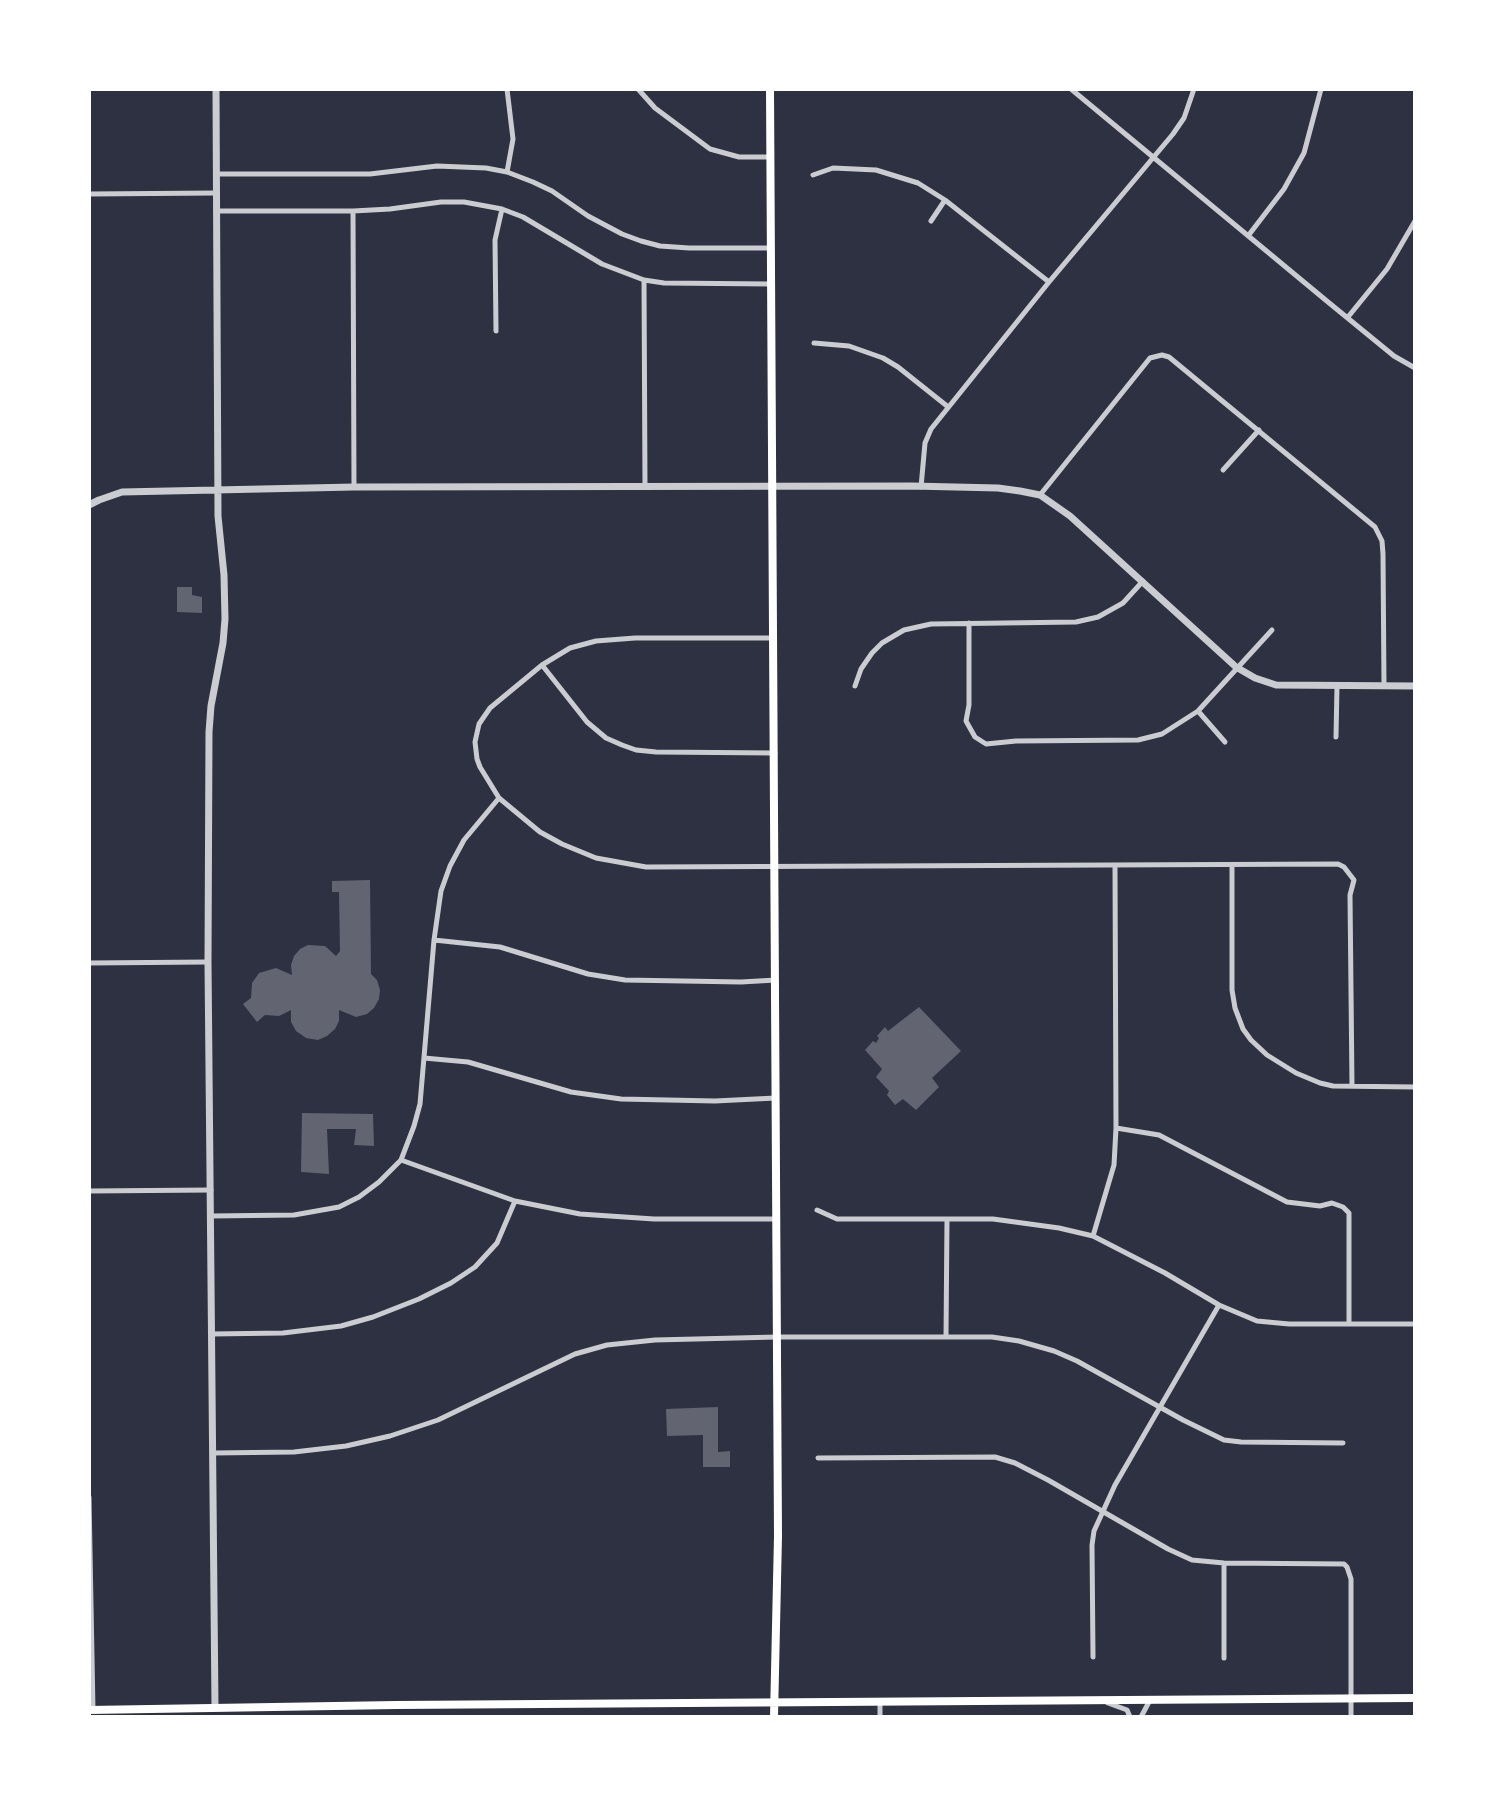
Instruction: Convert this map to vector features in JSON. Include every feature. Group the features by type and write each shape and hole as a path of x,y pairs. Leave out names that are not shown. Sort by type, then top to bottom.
{"main road":[{"path":"771,89 777,1219 776,1717"},
{"path":"91,1710 1415,1698"}],"street":[{"path":"215,1707 208,962 209,732 225,619 219,491 216,89"},
{"path":"507,89 513,139 507,172"},
{"path":"638,89 654,108 710,149 739,157 771,158"},
{"path":"1071,89 1394,356 1415,368"},
{"path":"921,487 925,443 931,429 1049,282 1154,158 1184,118 1194,89"},
{"path":"1248,236 1284,189 1304,153 1321,89"},
{"path":"216,174 370,174 437,166 469,166 507,172 552,191 588,216 641,241 660,246 771,248"},
{"path":"813,175 833,168 876,170 910,179 946,200 1049,282"},
{"path":"89,194 216,193"},
{"path":"931,221 946,200"},
{"path":"216,211 352,211 464,202 502,209 538,225 602,264 644,280 664,283 771,284"},
{"path":"496,331 495,240 502,209"},
{"path":"352,211 354,487"},
{"path":"1348,317 1387,269 1415,220"},
{"path":"644,280 645,487"},
{"path":"814,343 849,346 883,358 947,406"},
{"path":"1040,495 1150,358 1162,355 1175,360 1375,527 1382,541 1384,686"},
{"path":"1223,470 1259,430"},
{"path":"89,505 122,492 354,487 998,488 1040,495 1070,516 1236,667 1255,678 1276,685 1415,686"},
{"path":"855,686 872,653 882,643 904,630 931,624 1076,622 1098,617 1123,603 1143,581"},
{"path":"969,623 966,721 975,737 986,744 1016,741 1139,740 1162,734 1198,711 1272,630"},
{"path":"774,638 596,641 570,648 541,665 489,708 479,724 475,742 477,759 499,797 540,832 596,858 646,867 1338,864 1344,867 1354,880 1350,895 1352,1086"},
{"path":"541,665 587,722 606,738 622,745 656,752 775,752"},
{"path":"1336,737 1337,686"},
{"path":"1198,711 1225,742"},
{"path":"211,1216 294,1215 339,1207 379,1182 401,1160 420,1104 439,901 450,866 464,840 499,797"},
{"path":"1093,1236 1114,1165 1115,866"},
{"path":"1232,866 1232,990 1243,1029 1267,1055 1296,1073 1320,1083 1415,1087"},
{"path":"434,940 500,947 588,974 625,980 776,980"},
{"path":"89,963 208,962"},
{"path":"424,1058 468,1062 571,1091 621,1099 715,1101 776,1098"},
{"path":"1116,1128 1159,1135 1287,1202 1320,1206 1332,1203 1343,1207 1349,1213 1349,1324"},
{"path":"401,1160 515,1201 599,1216 777,1219"},
{"path":"89,1191 211,1190"},
{"path":"212,1334 283,1333 341,1326 419,1299 475,1267 496,1243 515,1201"},
{"path":"817,1210 837,1219 993,1219 1030,1222 1093,1236 1165,1273 1219,1305 1257,1321 1289,1324 1415,1324"},
{"path":"946,1337 947,1219"},
{"path":"1093,1657 1092,1545 1101,1511 1219,1305"},
{"path":"213,1453 294,1452 390,1437 438,1420 575,1354 607,1345 655,1340 777,1337 992,1337 1019,1341 1054,1350 1224,1440 1343,1443"},
{"path":"818,1458 995,1457 1026,1469 1180,1555 1204,1562 1224,1563 1337,1562 1347,1567 1351,1579 1351,1717"},
{"path":"89,1497 91,1710"},
{"path":"1224,1563 1224,1658"},
{"path":"1141,1717 1150,1700"},
{"path":"1105,1701 1127,1710 1130,1717"},
{"path":"880,1703 880,1717"}],"building":[{"path":"177,587 192,587 192,595 202,597 202,613 177,612"},
{"path":"370,880 371,974 377,980 380,990 374,1008 367,1014 356,1017 339,1010 339,1021 335,1029 318,1040 306,1038 296,1031 291,1022 291,1010 279,1016 265,1015 257,1022 243,1004 251,998 252,983 259,973 276,968 292,975 294,956 308,945 325,946 336,956 340,951 339,892 332,892 332,881"},
{"path":"919,1007 961,1051 932,1078 939,1087 916,1110 903,1099 895,1105 887,1095 889,1091 876,1077 882,1069 865,1050 873,1041 876,1043 879,1038 877,1036 885,1027 888,1031"},
{"path":"302,1113 373,1114 374,1146 354,1145 356,1129 327,1129 329,1174 301,1172"},
{"path":"718,1407 718,1452 730,1451 730,1467 703,1467 703,1435 667,1436 666,1409"}]}
